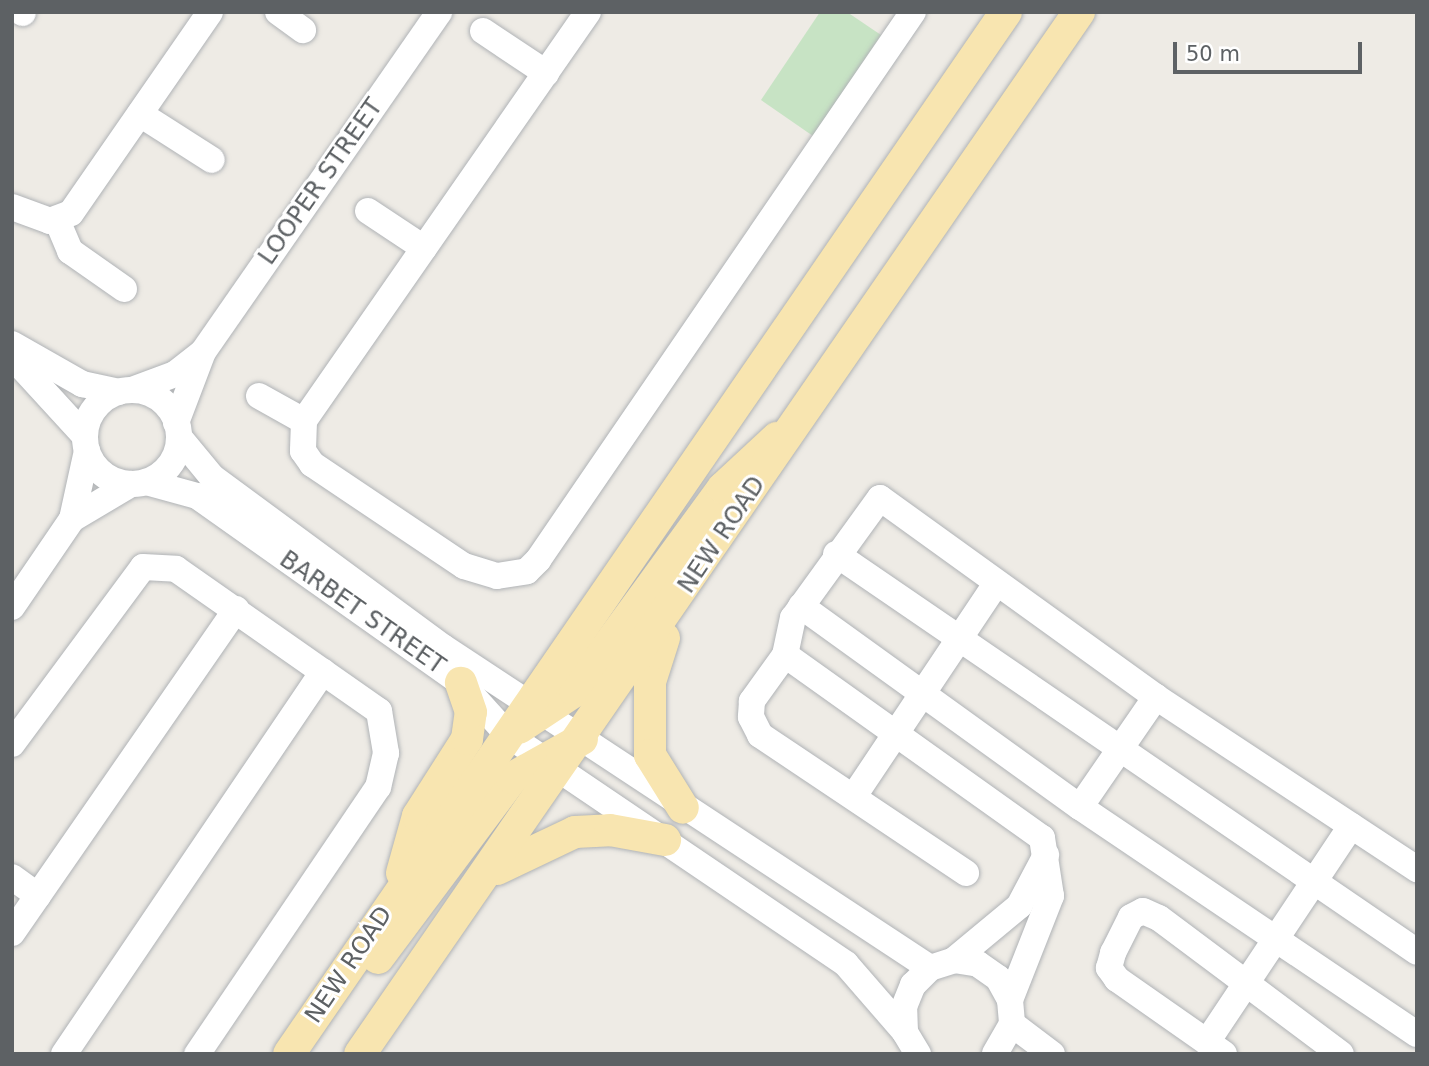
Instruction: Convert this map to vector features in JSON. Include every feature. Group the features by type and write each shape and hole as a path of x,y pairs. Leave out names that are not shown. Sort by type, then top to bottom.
{"main road":[{"name":"NEW ROAD","path":"289,1054 508,734 536,709 1006,12"},
{"name":"NEW ROAD","path":"582,739 1079,12"},
{"path":"536,709 575,691 743,464 800,420"},
{"path":"675,603 650,682 648,711 650,755 683,808"},
{"path":"394,898 418,816 467,739 471,712 461,683"},
{"path":"300,1054 512,778 551,763 582,739"},
{"path":"360,1054 487,875 551,763"},
{"path":"487,875 575,832 610,830 665,840"}],"street":[{"path":"12,207 36,219 57,220 81,201 210,12"},
{"path":"278,12 303,30"},
{"name":"LOOPER STREET","path":"178,430 203,352 439,12"},
{"path":"588,12 304,421 303,451 322,472 464,566 497,576 527,571 913,12"},
{"path":"483,31 546,73"},
{"path":"141,114 212,160"},
{"path":"368,211 424,248"},
{"path":"57,220 70,251 124,289"},
{"path":"12,344 82,384 160,399 178,430 170,465 72,519"},
{"name":"LOOPER STREET","path":"125,391 175,374 203,352"},
{"path":"12,358 86,444 104,475 139,483"},
{"path":"12,607 72,519 93,410 125,391"},
{"path":"259,396 304,421"},
{"name":"BARBET STREET","path":"178,430 212,477 536,709 683,808 942,964 988,971 1011,1012 1052,1054"},
{"name":"BARBET STREET","path":"139,483 197,496 461,683 508,734 846,964 911,1043"},
{"path":"965,873 760,735 751,717 752,701 785,655 801,606 836,554 880,498 1156,698 1417,869"},
{"path":"836,554 955,642 1315,881 1417,952"},
{"path":"12,744 143,567 176,569 379,711 384,770 197,1054"},
{"path":"854,796 996,584"},
{"path":"801,606 1080,807 1278,937 1417,1034"},
{"path":"14,928 236,609"},
{"path":"785,655 895,736 1028,824 1046,855 1051,896 995,1054"},
{"path":"64,1054 323,672"},
{"path":"1080,807 1156,698"},
{"path":"1341,1054 1248,981 1159,918 1143,911 1131,917 1110,968 1215,1048 1248,981 1351,826"},
{"path":"911,1043 904,1007 913,985 1019,906 1046,855"},
{"path":"12,877 37,896"},
{"path":"1412,1054 1417,1048"}],"green space":[{"path":"820,12 847,12 881,35 813,136 761,100"}]}
